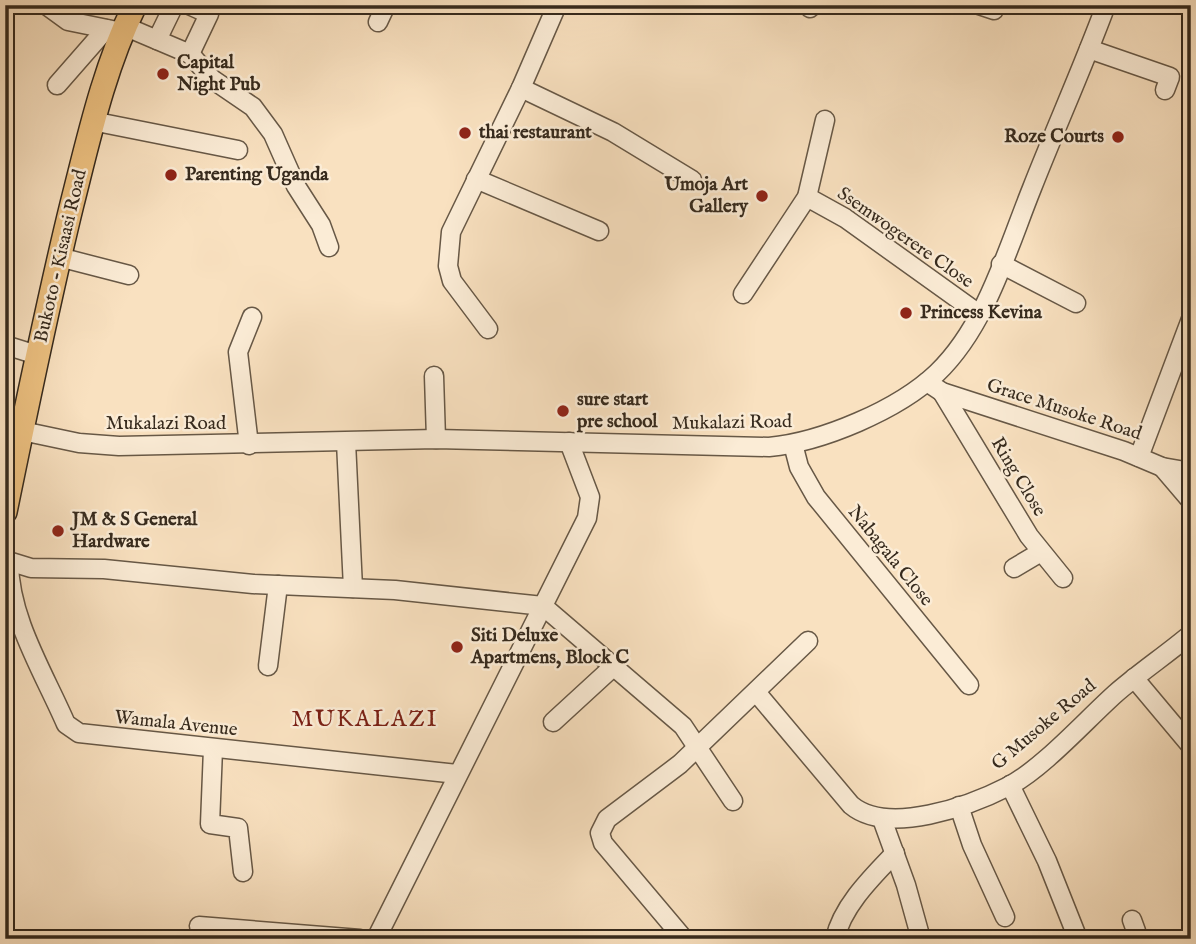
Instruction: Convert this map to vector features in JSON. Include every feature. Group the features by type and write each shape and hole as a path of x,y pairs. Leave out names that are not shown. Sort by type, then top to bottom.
{"main road":[{"name":"Bukoto - Kisaasi Road","path":"5,512 37,355 92,121 117,29 135,5"}],"street":[{"path":"46,5 68,21 117,29 157,40 190,54 212,79 253,107 266,125 296,186 321,225 329,247"},
{"path":"157,40 174,5"},
{"path":"189,5 209,14 190,54"},
{"path":"378,22 386,5"},
{"path":"488,328 452,282 448,266 451,232 522,88 557,5"},
{"name":"Mukalazi Road","path":"22,431 79,443 119,446 436,439 723,447 793,444 829,435 935,387 979,314 1106,5"},
{"path":"57,85 117,29"},
{"path":"1089,49 1170,78 1165,90"},
{"path":"522,88 613,132 692,180"},
{"path":"743,294 807,197 825,120"},
{"path":"92,121 238,150"},
{"path":"476,179 598,231"},
{"name":"Ssemwogerere Close","path":"807,197 845,218 979,314"},
{"path":"59,257 129,275"},
{"path":"1001,264 1076,303"},
{"path":"249,445 237,352 252,317"},
{"path":"1139,457 1191,319"},
{"path":"5,345 37,355"},
{"path":"434,376 436,439"},
{"name":"Grace Musoke Road","path":"935,387 1163,467 1191,472"},
{"name":"Ring Close","path":"935,387 1041,552 1063,578"},
{"path":"346,442 353,588"},
{"path":"376,939 543,606 589,507 588,490 569,442"},
{"name":"Nabagala Close","path":"793,444 799,467 816,497 969,685"},
{"path":"1163,467 1191,501"},
{"path":"1014,568 1041,552"},
{"path":"7,561 31,568 104,569 278,585 433,593 543,606 683,726 694,747 733,801"},
{"name":"Wamala Avenue","path":"7,561 17,612 66,724 89,736 457,774"},
{"path":"268,666 278,585"},
{"name":"G Musoke Road","path":"882,819 904,818 959,806 1010,785 1134,678 1191,634"},
{"path":"684,939 603,843 600,833 607,819 672,771 694,747 808,641"},
{"path":"553,722 614,666"},
{"path":"1134,678 1191,746"},
{"path":"756,692 851,805 861,813 882,819 921,939"},
{"path":"213,748 211,824 238,828 243,872"},
{"path":"1010,785 1047,861 1078,939"},
{"path":"959,806 972,845 1005,917"},
{"path":"835,939 842,919 870,879 895,853"},
{"path":"1132,920 1136,931 1134,939"},
{"path":"198,926 236,933 360,939"}],"place":[{"name":"Capital Night Pub","path":"163,74"},
{"name":"thai restaurant","path":"465,133"},
{"name":"Roze Courts","path":"1118,137"},
{"name":"Parenting Uganda","path":"171,175"},
{"name":"Umoja Art Gallery","path":"762,196"},
{"name":"Princess Kevina","path":"906,313"},
{"name":"sure start pre school","path":"563,411"},
{"name":"JM & S General Hardware","path":"58,531"},
{"name":"Siti Deluxe Apartmens, Block C","path":"457,647"}],"district":[{"name":"MUKALAZI","path":"365,719"}]}
